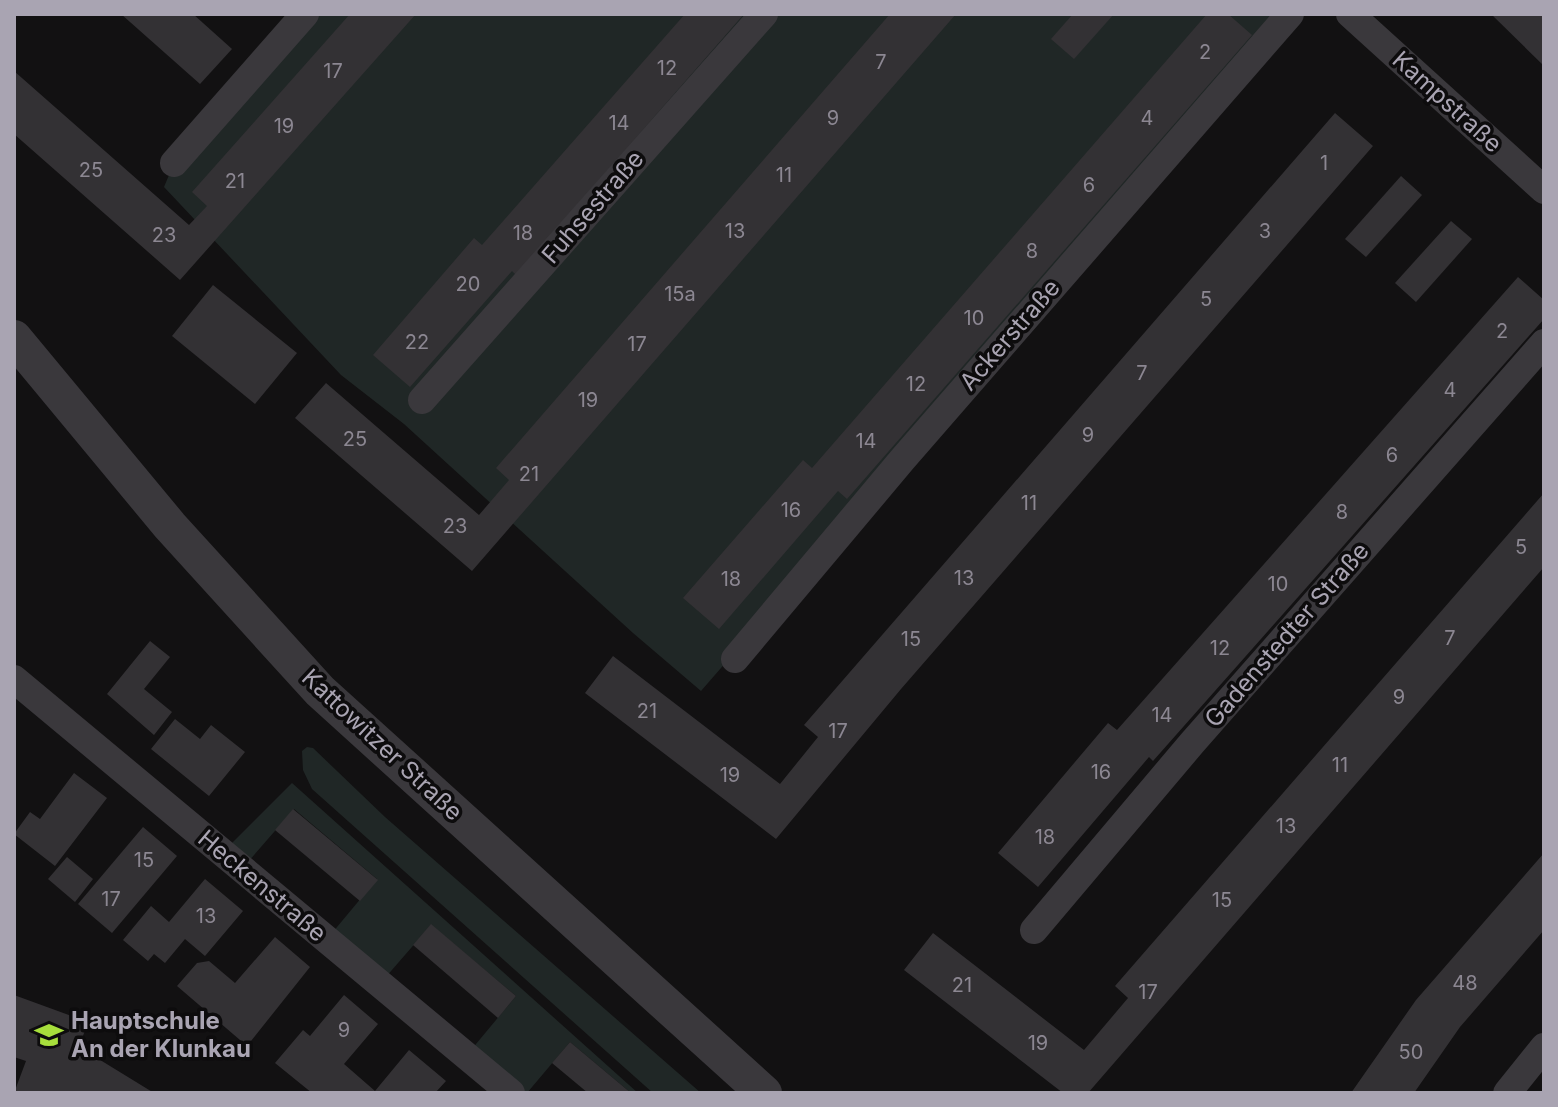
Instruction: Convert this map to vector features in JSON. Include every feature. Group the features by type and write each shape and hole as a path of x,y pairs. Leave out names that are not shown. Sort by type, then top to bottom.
{"street":[{"path":"174,163 305,14"},
{"name":"Fuhsestraße","path":"422,400 764,14"},
{"name":"Ackerstraße","path":"735,659 902,460 1290,14"},
{"name":"Kampstraße","path":"1350,14 1544,190"},
{"name":"Gadenstedter Straße","path":"1034,930 1192,743 1544,343"},
{"name":"Kattowitzer Straße","path":"20,352 170,526 320,691 764,1093"},
{"name":"Heckenstraße","path":"14,679 511,1093"},
{"path":"1507,1093 1544,1047"}],"shaded area":[{"path":"305,14 1290,14 701,691 404,424 341,375 164,187 174,163"},
{"path":"307,747 313,748 385,817 701,1093 653,1093 312,789 303,770 302,751"},
{"path":"292,783 638,1093 631,1093 570,1042 527,1093 522,1093 471,1050 516,996 431,925 385,978 332,933 377,879 294,809 248,862 229,846"}],"building":[{"path":"121,14 193,14 232,49 200,84"},
{"path":"350,14 416,14 180,280 14,134 14,71 189,225 207,206 192,192"},
{"path":"685,14 744,14 516,275 512,271 410,387 373,355 474,238 482,245"},
{"path":"890,14 956,14 472,571 295,418 326,383 479,515 509,480 496,468"},
{"path":"1073,14 1114,14 1074,59 1051,39"},
{"path":"1207,14 1228,14 1252,35 847,499 838,491 719,629 683,598 803,460 812,468"},
{"path":"1491,14 1544,14 1544,66"},
{"path":"1335,113 1373,146 901,689 776,839 585,693 613,656 780,784 818,737 804,725"},
{"path":"1401,176 1422,195 1366,257 1345,239"},
{"path":"1451,221 1472,239 1416,302 1395,283"},
{"path":"1518,277 1544,300 1544,319 1153,761 1149,757 1038,887 998,853 1108,723 1117,730"},
{"path":"213,285 297,353 255,404 172,336"},
{"path":"1544,493 1544,567 1088,1093 1063,1093 904,970 933,933 1084,1050 1128,998 1115,986"},
{"path":"150,641 170,657 144,689 172,712 154,735 107,694"},
{"path":"175,719 200,739 211,725 245,752 209,796 151,749"},
{"path":"74,773 107,798 55,866 14,834 30,812 40,819"},
{"path":"293,809 378,880 360,901 275,830"},
{"path":"143,827 177,856 112,933 78,904"},
{"path":"1544,853 1544,930 1460,1027 1414,1093 1351,1093 1416,1000"},
{"path":"67,857 93,879 75,902 48,879"},
{"path":"205,879 243,911 205,956 185,939 165,963 154,954 148,961 123,940 151,906 169,922"},
{"path":"431,924 516,996 498,1018 413,945"},
{"path":"275,937 310,967 247,1046 177,986 197,963 209,961 235,983"},
{"name":"Hauptschule An der Klunkau","path":"14,995 88,1022 79,1047 154,1093 14,1093 26,1061 14,1057"},
{"path":"344,995 378,1024 344,1064 375,1091 409,1050 446,1081 435,1093 312,1093 275,1063 303,1030 310,1036"},
{"path":"570,1042 631,1093 588,1093 552,1063"}],"place":[{"name":"Hauptschule An der Klunkau","path":"49,1035"}]}
